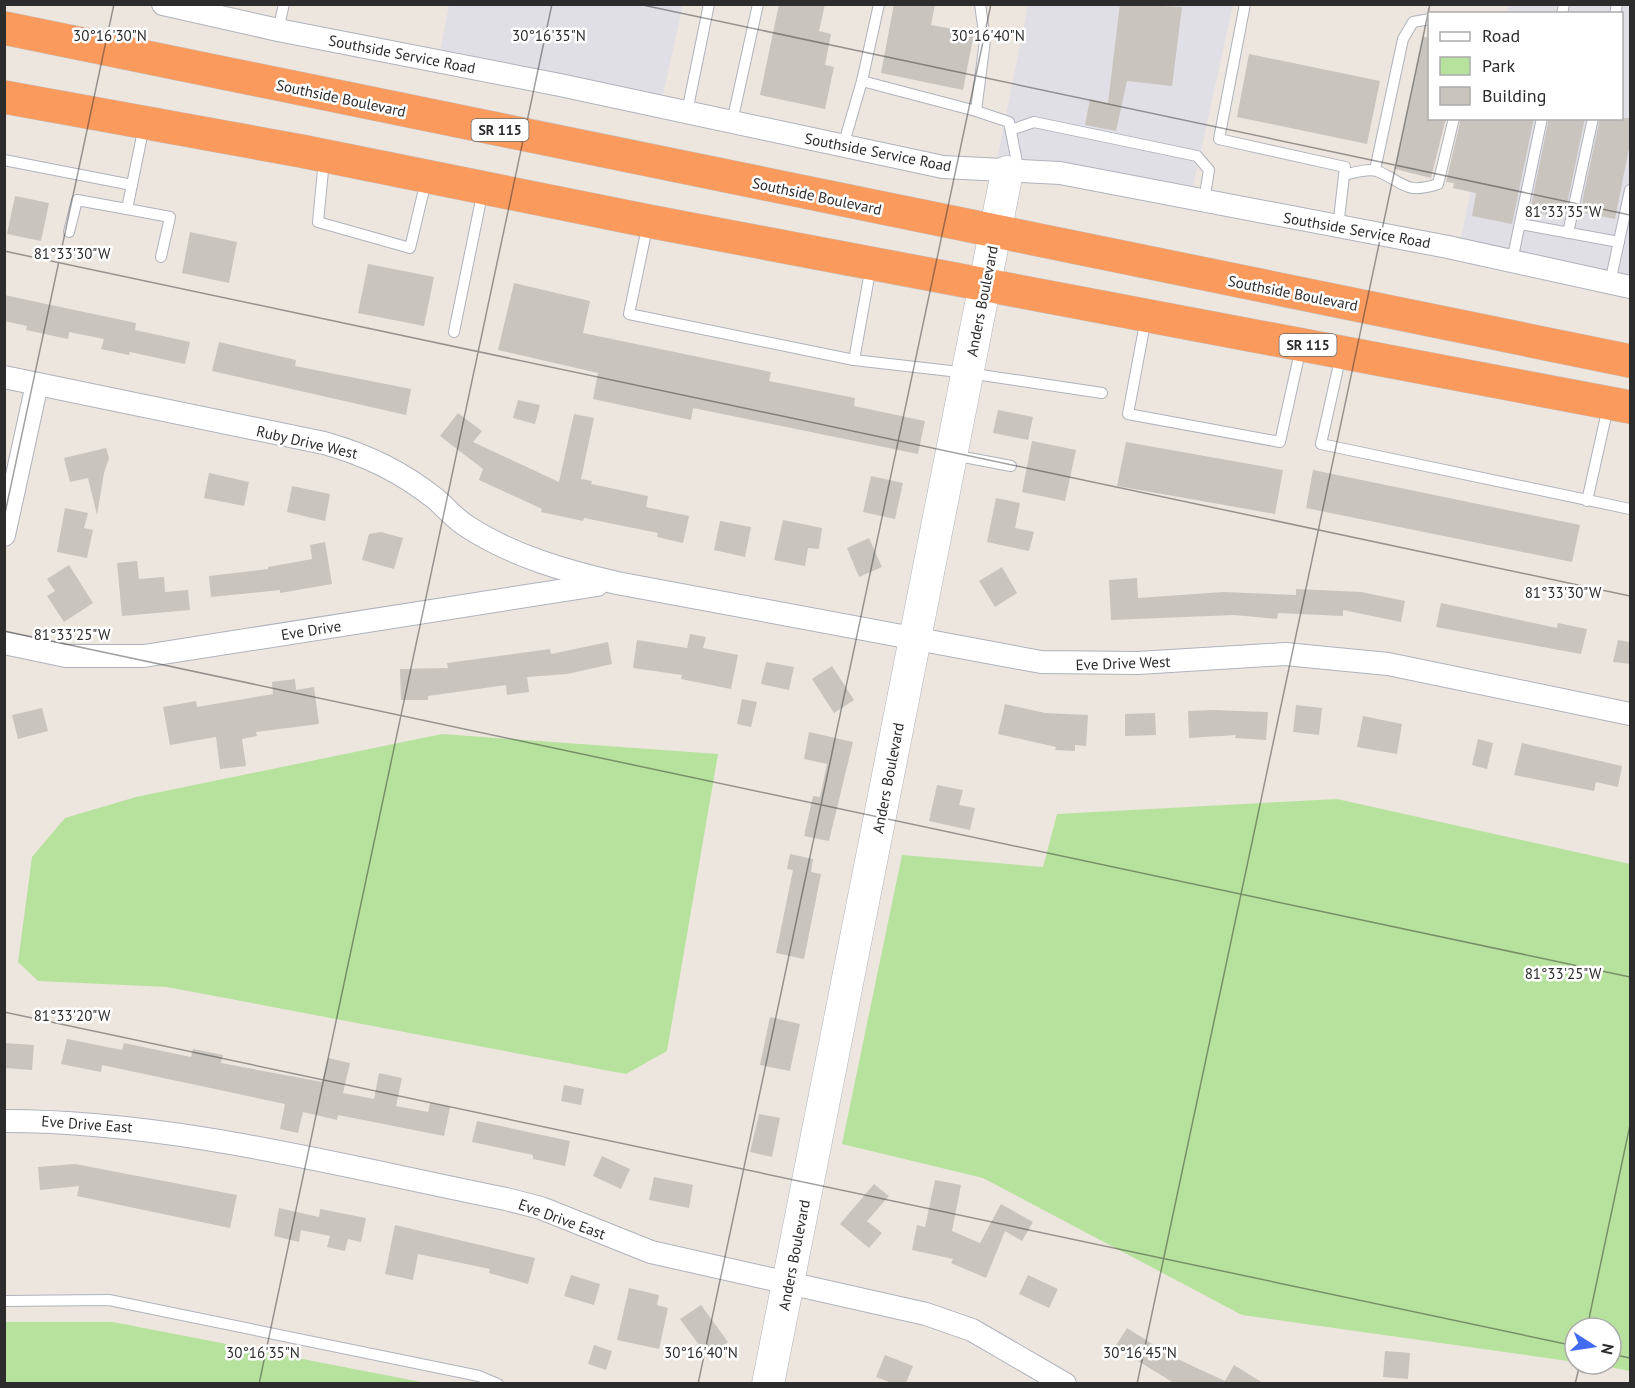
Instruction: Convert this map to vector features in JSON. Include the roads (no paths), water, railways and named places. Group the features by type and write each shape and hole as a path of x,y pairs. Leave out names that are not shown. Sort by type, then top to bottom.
{"highway":[{"name":"Southside Boulevard","path":"4,28 1630,361"},
{"name":"SR 115","path":"4,97 324,156 648,221 1620,405"}],"street":[{"name":"Southside Service Road","path":"163,4 278,30 687,112 943,167 1060,173 1512,261 1620,285"},
{"name":"Anders Boulevard","path":"768,1383 996,232 1013,172"},
{"name":"Ruby Drive West","path":"4,377 324,443 358,453 403,475 467,527 509,549 565,571 617,583"},
{"path":"4,535 37,384"},
{"name":"Eve Drive West","path":"617,583 1041,662 1070,664 1285,654 1348,658 1388,663 1630,714"},
{"name":"Eve Drive","path":"4,643 66,656 144,656 561,589 617,583"},
{"name":"Eve Drive East","path":"4,1121 65,1121 138,1127 506,1199 541,1208 651,1252 789,1281 926,1314 972,1330 1065,1383"}],"lane":[{"path":"278,30 284,4"},
{"path":"687,112 709,4"},
{"path":"732,122 758,4"},
{"path":"843,146 862,81 879,4"},
{"path":"976,111 985,40 980,4"},
{"path":"1245,4 1220,139 1345,167 1338,227"},
{"path":"1375,170 1403,39 1413,22 1428,19"},
{"path":"862,81 1009,122 1013,172"},
{"path":"1344,175 1375,170 1402,187 1424,188 1438,184 1454,120"},
{"path":"1512,261 1542,120"},
{"path":"1568,233 1593,120"},
{"path":"1011,130 1034,122 1197,156 1209,170 1204,201"},
{"path":"127,209 145,123"},
{"path":"324,156 318,222 410,248 427,178"},
{"path":"4,160 132,185"},
{"path":"454,332 483,189"},
{"path":"1620,285 1619,242 1630,190"},
{"path":"69,232 77,200 170,217 161,257"},
{"path":"648,221 629,314 854,360 968,373 1101,393"},
{"path":"1521,225 1619,242"},
{"path":"854,360 872,263"},
{"path":"1147,314 1128,414 1280,442 1302,343"},
{"path":"1342,351 1321,444 1630,510"},
{"path":"1587,501 1620,405"},
{"path":"952,455 1011,466"},
{"path":"4,1301 109,1300 479,1376 498,1383"}]}
